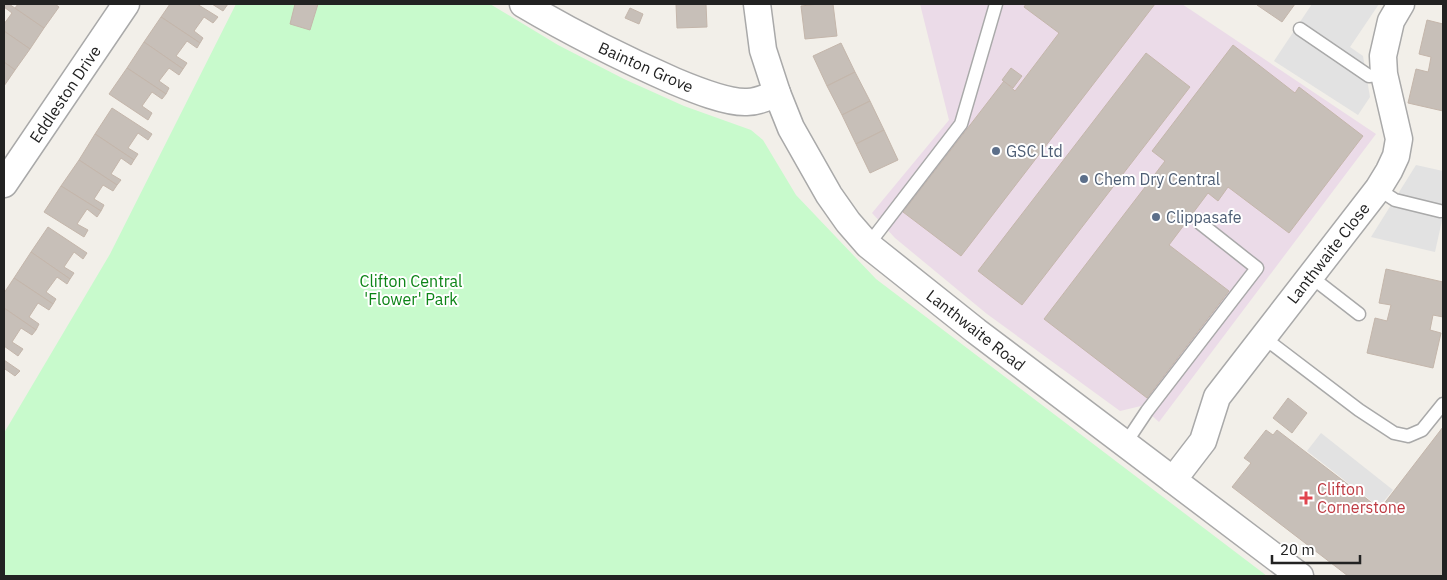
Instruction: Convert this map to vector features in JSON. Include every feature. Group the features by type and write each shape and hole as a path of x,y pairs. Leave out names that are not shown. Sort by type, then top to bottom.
{"street":[{"name":"Eddleston Drive","path":"8,167 126,4"},
{"name":"Bainton Grove","path":"524,4 614,54 691,88 713,95 748,102 776,93"},
{"name":"Lanthwaite Road","path":"757,4 763,50 776,93 791,128 828,195 868,245 976,331 1300,576"},
{"name":"Lanthwaite Close","path":"1173,480 1203,441 1217,397 1378,189 1389,171 1396,156 1400,139 1384,74 1383,56 1386,38 1397,5"}],"lane":[{"path":"868,245 961,124 996,4"},
{"path":"1300,29 1369,76 1384,74"},
{"path":"1378,189 1395,200 1440,211"},
{"path":"1125,444 1257,268 1200,223"},
{"path":"1310,276 1359,314"},
{"path":"1263,338 1366,415 1394,433 1408,436 1422,430 1443,404"}],"shaded area":[{"path":"920,4 1182,4 1376,134 1159,422 1141,406 1120,411 987,314 895,238 872,213 949,120"},
{"path":"1312,4 1379,4 1350,47 1363,56 1370,97 1358,115 1274,61"},
{"path":"1416,165 1443,171 1443,216 1435,252 1371,237"},
{"path":"1321,433 1393,490 1379,507 1307,451"}],"green space":[{"name":"Clifton Central 'Flower' Park","path":"236,4 490,4 558,45 624,79 684,106 751,130 763,140 796,195 876,279 1267,576 4,576 4,433 110,254"}],"building":[{"path":"4,4 9,4 44,28 30,49 4,31 4,24 12,13 4,7"},
{"path":"18,4 55,4 59,7 44,28 15,8"},
{"path":"170,4 197,4 218,17 213,23 204,17 194,31 203,38 200,43 161,17"},
{"path":"212,4 228,4 223,11"},
{"path":"295,4 318,4 310,30 290,24"},
{"path":"676,4 706,4 707,27 677,28"},
{"path":"833,4 837,36 805,39 801,6"},
{"name":"GSC Ltd","path":"1026,4 1155,4 961,256 903,212 1004,81 1015,91 1059,33 1024,7"},
{"path":"1258,4 1295,4 1282,22"},
{"path":"630,8 643,14 639,24 625,18"},
{"path":"161,17 200,43 197,48 187,41 176,56 187,63 183,69 144,42"},
{"path":"1427,20 1443,24 1443,111 1408,103 1416,69 1428,72 1429,68 1431,57 1419,54"},
{"path":"4,31 30,49 15,70 4,62"},
{"path":"144,42 183,69 179,75 169,68 159,81 169,88 166,94 127,68"},
{"path":"841,43 855,72 827,86 813,56"},
{"name":"Clippasafe","path":"1233,45 1295,93 1299,87 1363,136 1289,233 1228,187 1218,201 1208,193 1169,245 1229,291 1147,398 1044,319 1165,161 1152,151"},
{"name":"Chem Dry Central","path":"1146,53 1190,87 1022,305 978,271"},
{"path":"4,62 15,70 4,86"},
{"path":"127,68 166,94 162,99 152,92 142,106 152,113 148,120 109,94"},
{"path":"1011,68 1022,76 1013,88 1002,80"},
{"path":"855,72 870,101 842,115 827,86"},
{"path":"870,101 884,130 856,144 842,115"},
{"path":"112,108 152,134 148,140 138,133 128,148 138,154 134,160 95,134"},
{"path":"884,130 898,160 870,173 856,144"},
{"path":"95,134 134,160 131,165 121,158 111,174 121,180 117,185 79,160"},
{"path":"79,160 117,185 113,191 103,185 94,199 104,205 101,211 61,186"},
{"path":"61,186 101,211 97,217 87,209 77,224 88,230 84,237 44,212"},
{"path":"48,227 87,253 83,259 74,252 64,267 74,273 70,279 31,252"},
{"path":"31,252 70,279 67,284 57,277 46,292 56,299 53,304 14,278"},
{"path":"1386,269 1443,282 1443,317 1433,315 1430,330 1441,333 1433,368 1367,353 1375,318 1387,321 1391,305 1379,303"},
{"path":"14,278 53,304 49,310 38,303 29,317 39,324 36,330 4,308 4,293"},
{"path":"4,308 36,330 32,335 21,328 12,342 23,349 18,356 4,346"},
{"path":"4,360 20,371 15,376 5,369 4,372"},
{"path":"1288,398 1307,413 1292,433 1273,418"},
{"name":"Clifton Cornerstone","path":"1443,427 1443,576 1348,576 1232,487 1251,463 1244,458 1266,430 1273,435 1277,430 1380,509"}],"place":[{"name":"GSC Ltd","path":"996,151"},
{"name":"Chem Dry Central","path":"1084,179"},
{"name":"Clippasafe","path":"1156,217"},
{"name":"Clifton Cornerstone","path":"1306,498"}]}
